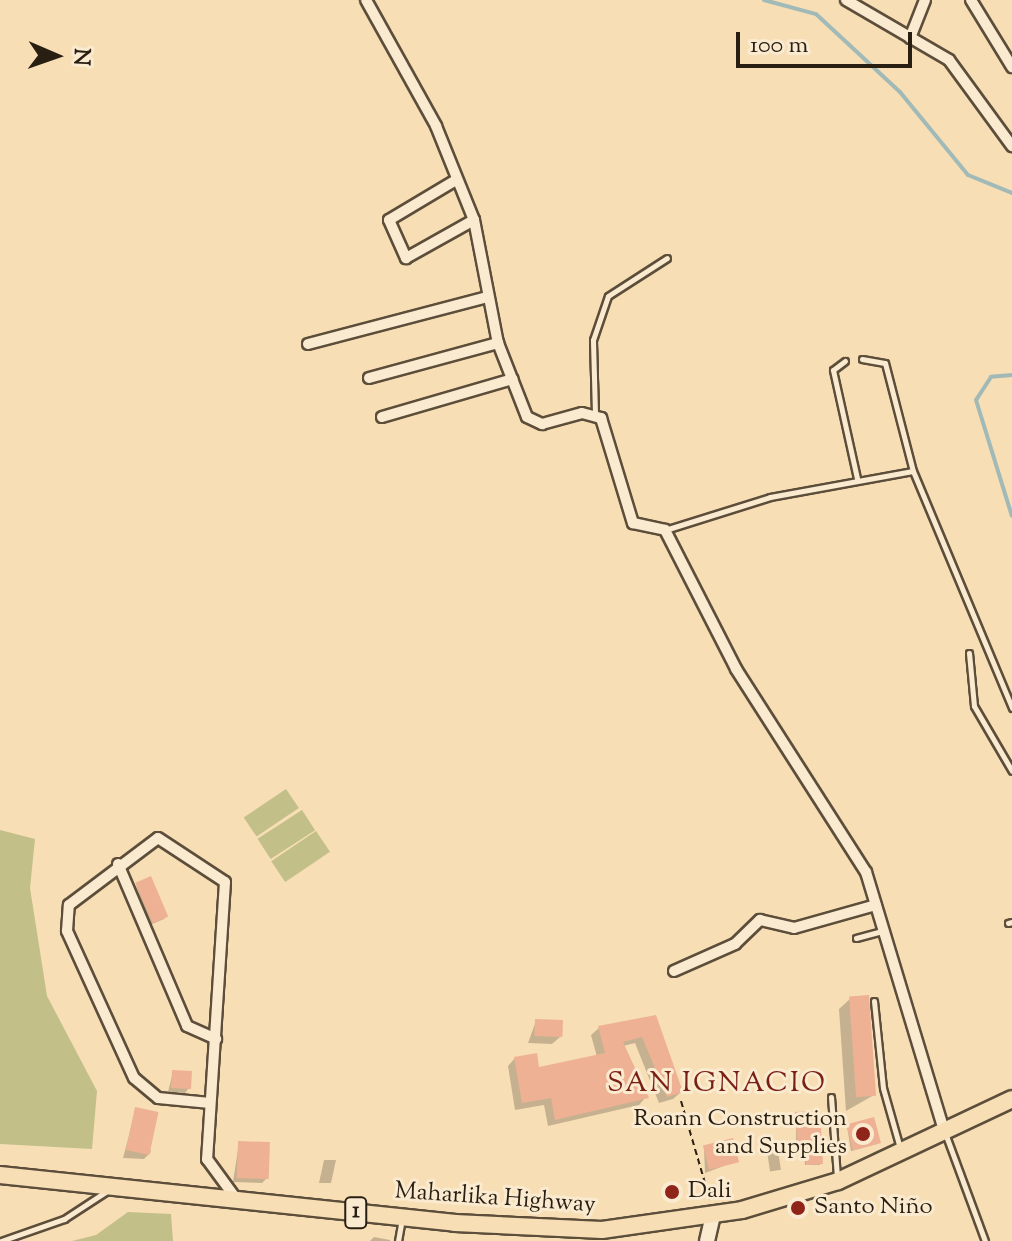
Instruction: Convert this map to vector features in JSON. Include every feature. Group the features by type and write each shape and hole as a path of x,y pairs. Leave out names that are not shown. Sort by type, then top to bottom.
{"main road":[{"name":"Maharlika Highway","path":"0,1175 402,1218 602,1230 713,1216 838,1181 903,1156 1012,1099"},
{"path":"707,1241 713,1216"}],"street":[{"path":"366,0 436,126 474,220 498,343 533,423 595,413 606,427 633,523 665,530 736,669 866,872 945,1133"},
{"path":"846,0 865,5 910,38 949,60 1012,146"},
{"path":"910,38 925,0"},
{"path":"971,0 1012,67"},
{"path":"456,180 389,220 406,258 474,220"},
{"path":"308,344 487,297"},
{"path":"369,378 498,343"},
{"path":"382,417 513,379"},
{"path":"210,1103 158,1098 134,1078 67,931 69,905 118,864 158,838 225,882 207,1159 237,1200"},
{"path":"118,864 187,1026 216,1039"},
{"path":"674,971 735,944 760,920 794,928 876,905"}],"lane":[{"path":"595,413 593,340 608,296 667,258"},
{"path":"862,359 885,363 913,471 1012,708"},
{"path":"845,361 833,370 857,478"},
{"path":"665,530 857,478 913,471"},
{"path":"969,653 974,706 1012,771"},
{"path":"856,938 883,931"},
{"path":"874,1001 883,1088 903,1156"},
{"path":"831,1097 838,1181"},
{"path":"945,1133 985,1241"},
{"path":"1,1241 64,1219 113,1186"},
{"path":"398,1241 402,1218"}],"path":[{"path":"681,1101 713,1216"}],"shaded area":[{"path":"286,789 299,808 257,837 244,818"},
{"path":"302,810 315,830 271,859 258,839"},
{"path":"0,830 35,839 30,888 47,996 97,1091 92,1149 0,1144"},
{"path":"316,831 330,852 285,882 271,861"},
{"path":"128,1212 171,1214 173,1241 72,1241 96,1235"}],"building":[{"path":"151,876 168,917 153,923 135,883"},
{"path":"869,995 876,1096 856,1097 849,996"},
{"path":"656,1015 683,1092 667,1097 642,1037 623,1042 649,1098 555,1120 551,1098 522,1103 514,1057 537,1053 539,1067 605,1053 598,1026"},
{"path":"535,1019 563,1020 562,1037 534,1036"},
{"path":"172,1070 192,1071 191,1089 171,1088"},
{"path":"135,1107 158,1112 149,1155 126,1150"},
{"path":"820,1111 823,1164 806,1165 806,1150 798,1150 795,1112"},
{"name":"Roann Construction and Supplies","path":"874,1117 881,1143 853,1151 846,1125"},
{"path":"733,1138 739,1162 709,1170 703,1145"},
{"path":"238,1141 270,1142 269,1179 237,1178"}],"waterway":[{"path":"764,0 816,14 900,92 968,175 1012,193"},
{"path":"1012,375 991,377 976,400 1012,516"}],"place":[{"name":"Roann Construction and Supplies","path":"863,1134"},
{"name":"Dali","path":"672,1192"},
{"name":"Santo Niño","path":"798,1208"}],"district":[{"name":"SAN IGNACIO","path":"717,1084"}]}
